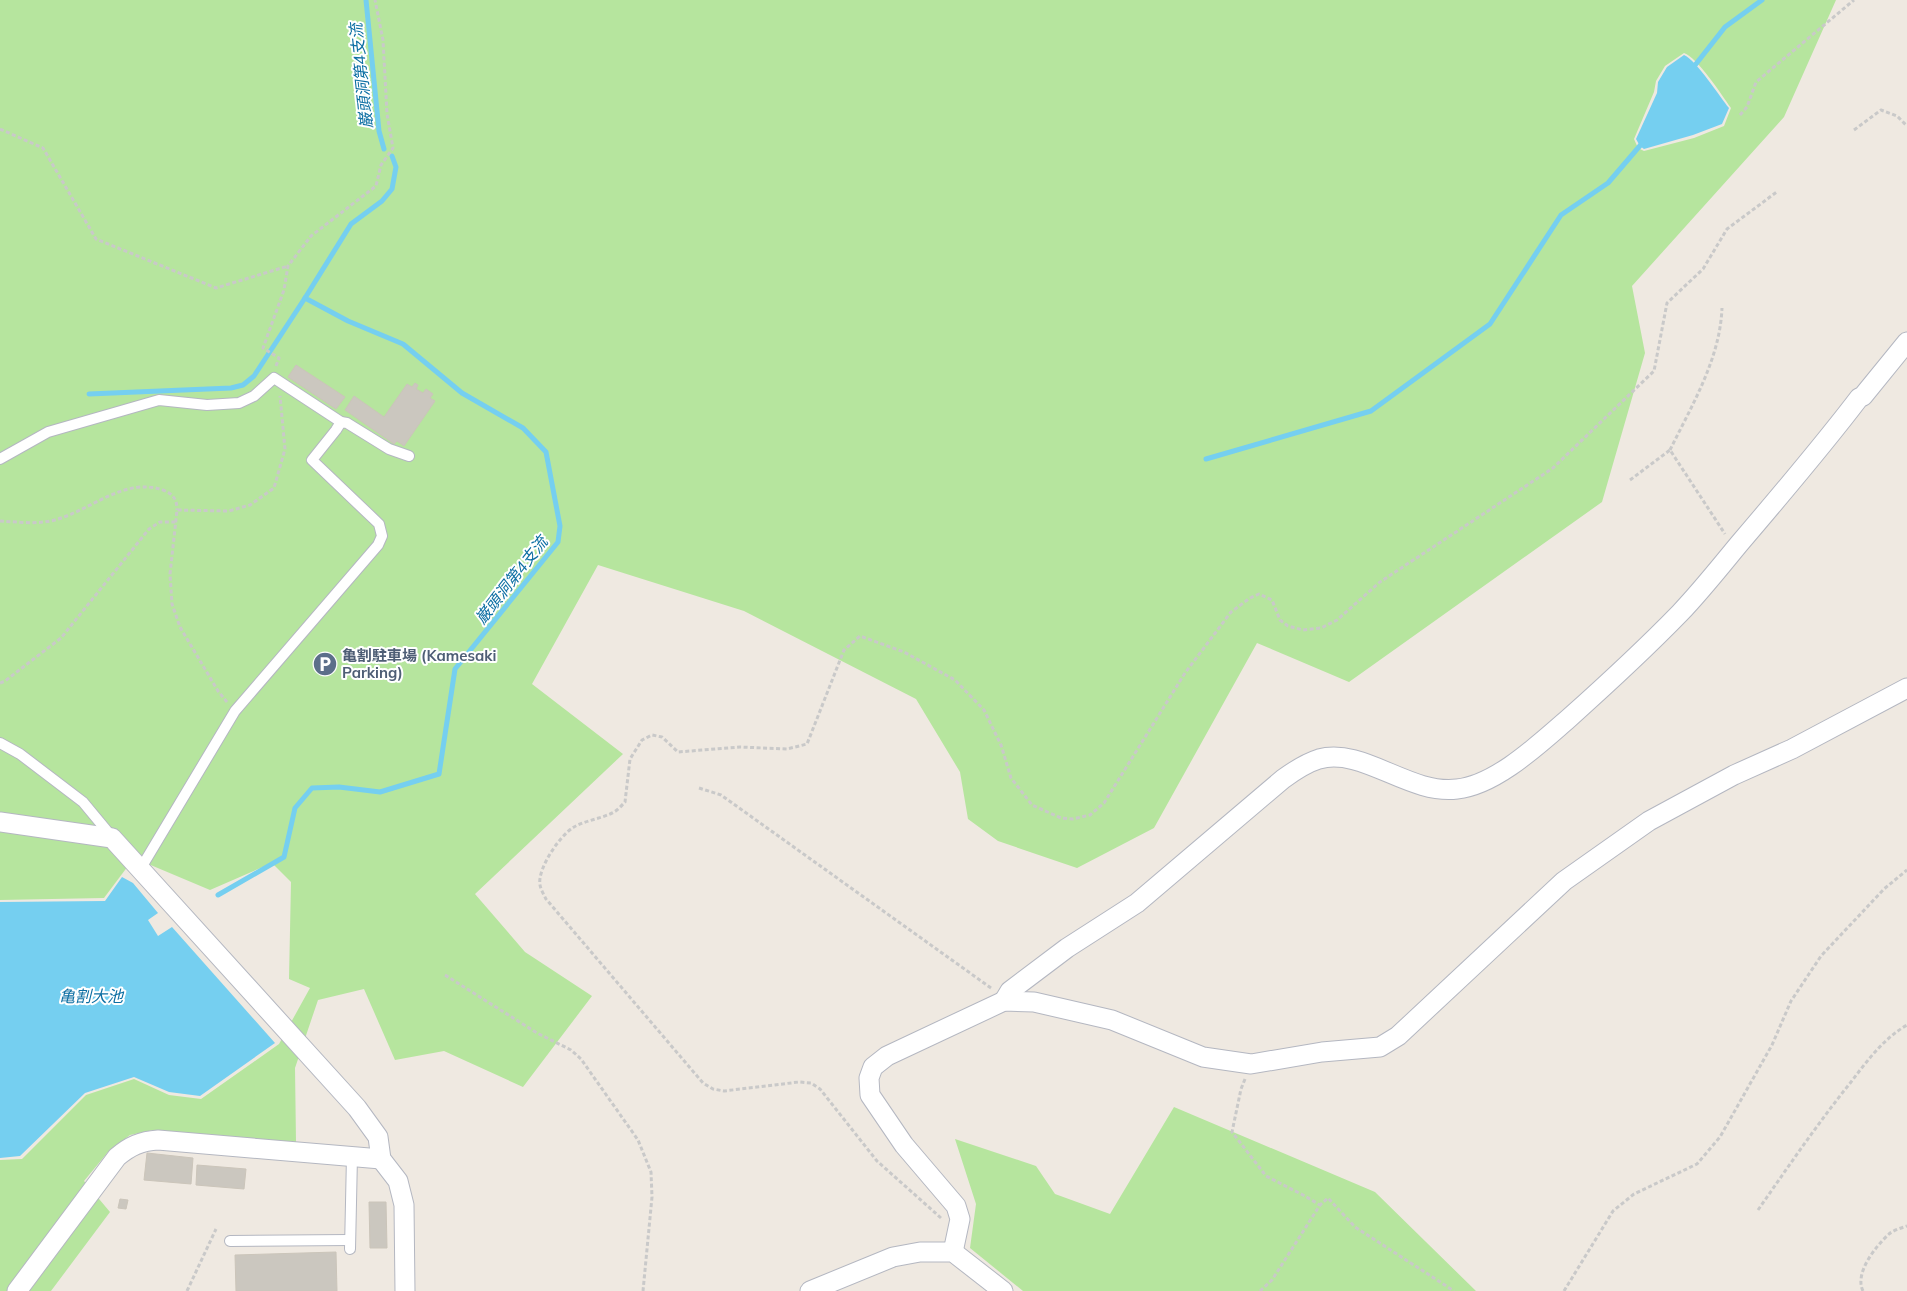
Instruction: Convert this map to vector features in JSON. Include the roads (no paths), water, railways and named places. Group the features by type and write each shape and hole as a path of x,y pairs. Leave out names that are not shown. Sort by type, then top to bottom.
{"street":[{"path":"1004,1001 1010,991 1067,948 1137,902 1299,767 1320,759 1345,758 1367,764 1423,787 1457,789 1485,781 1531,752 1611,681 1682,612 1812,459 1859,398 1863,396 1907,342"},
{"path":"953,1252 960,1219 956,1206 904,1145 870,1095 869,1078 873,1067 887,1056 1004,1001 1034,1002 1112,1020 1203,1057 1251,1064 1322,1052 1380,1048 1398,1036 1564,882 1649,821 1734,775 1792,749 1907,688"},
{"path":"0,822 112,838 357,1108 378,1137 381,1159 398,1181 404,1205 405,1291"},
{"path":"17,1291 116,1157 130,1146 145,1141 158,1140 381,1159"},
{"path":"810,1291 894,1257 920,1252 953,1252 1003,1291"}],"lane":[{"path":"0,459 48,432 159,400 207,405 239,403 254,396 274,378 341,422 347,423 390,449 409,456"},
{"path":"140,868 235,711 378,546 382,536 379,524 312,460 341,422"},
{"path":"0,743 20,754 83,802 112,838"},
{"path":"230,1241 350,1244 352,1156"}],"water":[{"path":"1684,55 1701,71 1729,108 1722,124 1693,135 1644,149 1636,139 1657,93 1658,82 1667,67"},
{"name":"亀割大池","path":"122,877 133,883 158,913 148,920 158,936 172,927 275,1043 200,1096 169,1092 134,1077 85,1093 20,1156 0,1158 0,902 105,901"}],"waterway":[{"name":"巌頭洞第4支流","path":"366,0 379,131 384,149"},
{"path":"1692,69 1725,27 1762,0"},
{"path":"1206,459 1371,411 1490,324 1561,215 1608,183 1644,141"},
{"name":"巌頭洞第4支流","path":"218,895 284,857 295,808 312,788 339,787 380,792 439,774 455,669 558,542 560,526 546,452 523,428 462,393 403,344 348,321 305,298 351,224 382,201 392,189 396,167 392,156"},
{"path":"89,394 231,388 243,385 254,376 305,298"}],"place":[{"name":"亀割駐車場 (Kamesaki Parking)","path":"325,664"}]}
